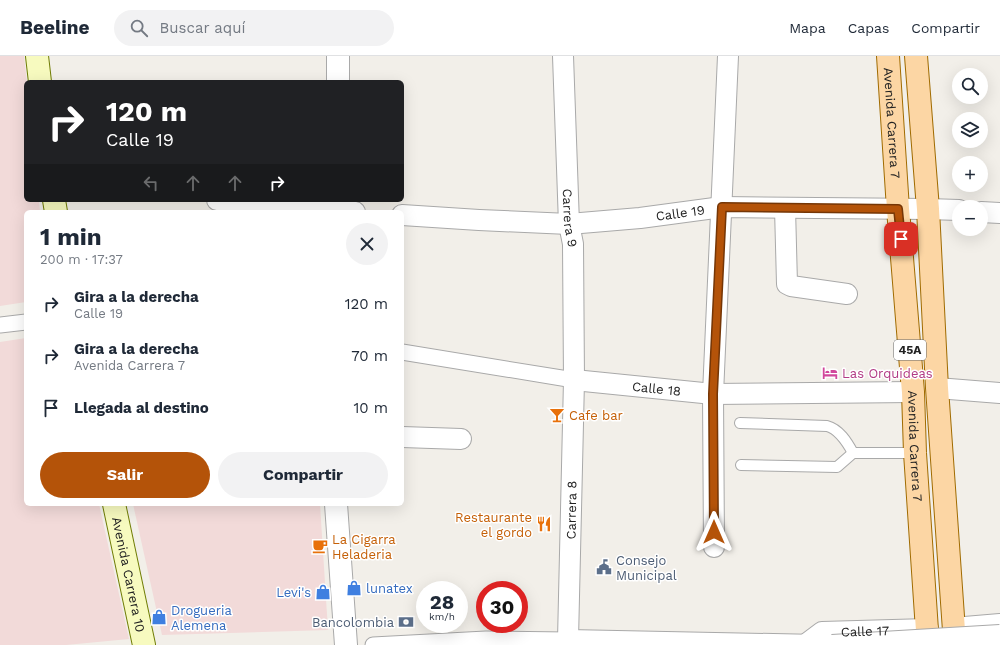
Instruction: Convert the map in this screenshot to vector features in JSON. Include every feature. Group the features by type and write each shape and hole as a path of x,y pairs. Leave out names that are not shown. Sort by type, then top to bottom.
{"main road":[{"path":"37,56 40,80"},
{"name":"Avenida Carrera 7","path":"888,56 898,209 913,392 915,453 928,637"},
{"name":"Avenida Carrera 7","path":"916,56 928,209 937,388 954,636"},
{"name":"Avenida Carrera 10","path":"114,506 144,645"}],"street":[{"path":"338,56 338,80"},
{"name":"Carrera 9","path":"563,56 569,224 573,244 574,380"},
{"path":"714,547 713,394 728,56"},
{"path":"257,202 341,209"},
{"name":"Calle 19","path":"404,215 569,224 640,218 722,207 952,210"},
{"path":"784,208 787,284 791,286 847,294"},
{"path":"988,212 1000,213"},
{"path":"0,325 24,322"},
{"name":"Calle 18","path":"404,352 574,380 713,394 913,392"},
{"name":"Carrera 8","path":"568,640 574,380"},
{"path":"937,388 1000,393"},
{"path":"404,437 461,439"},
{"path":"336,506 346,645"},
{"path":"954,636 1000,624"},
{"name":"Calle 17","path":"373,645 486,639 811,645 822,632 928,637"},
{"name":"Calle 17","path":"832,645 1000,635"}],"lane":[{"path":"740,423 827,426 832,428 847,442 853,453"},
{"path":"741,465 836,467 853,453 915,453"}],"shaded area":[{"path":"0,56 24,56 27,80 24,80 24,202 39,202 40,210 24,210 24,302 0,306"},
{"path":"24,338 24,506 99,506 129,639 66,645 0,645 0,342"},
{"path":"133,506 320,506 328,630 162,635"}],"place":[{"name":"Las Orquideas","path":"830,373"},
{"name":"Cafe bar","path":"557,415"},
{"name":"Restaurante el gordo","path":"544,524"},
{"name":"La Cigarra Heladeria","path":"320,546"},
{"name":"Consejo Municipal","path":"604,567"},
{"name":"lunatex","path":"354,588"},
{"name":"Levi's","path":"323,592"},
{"name":"Drogueria Alemena","path":"159,617"},
{"name":"Bancolombia","path":"406,622"}],"route":[{"path":"714,532 713,394 722,207 898,209 901,239"}]}
